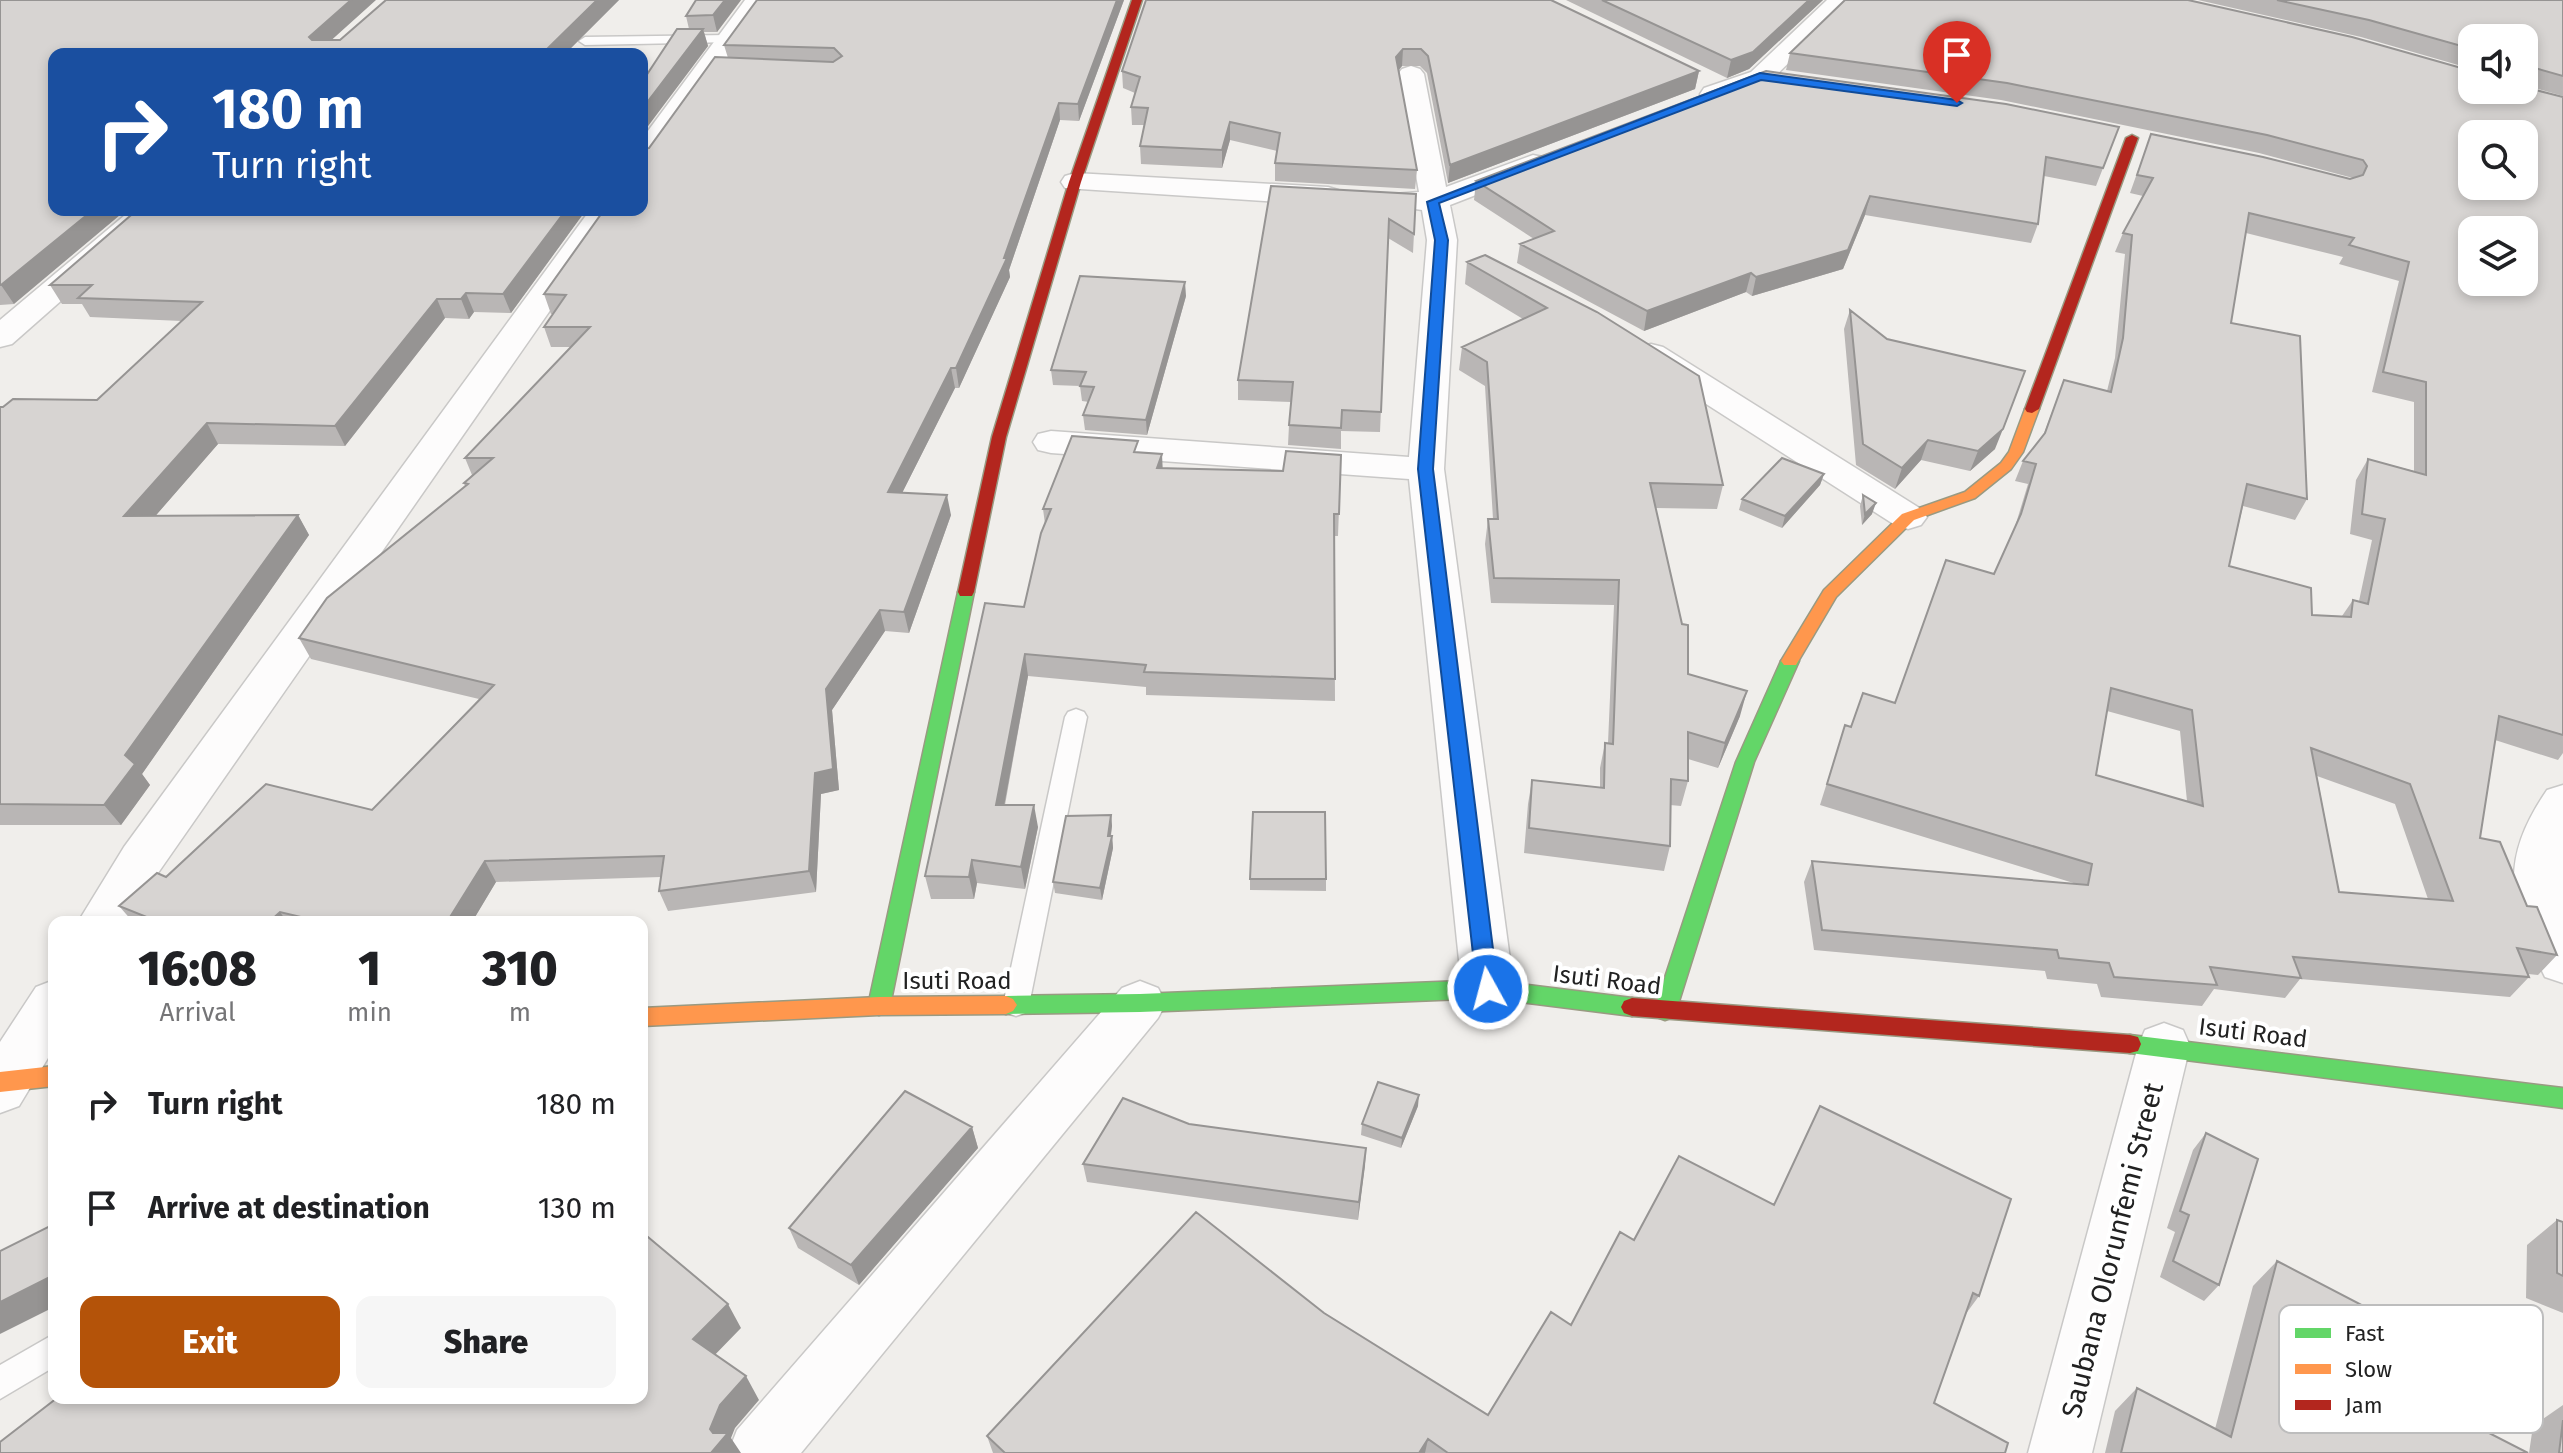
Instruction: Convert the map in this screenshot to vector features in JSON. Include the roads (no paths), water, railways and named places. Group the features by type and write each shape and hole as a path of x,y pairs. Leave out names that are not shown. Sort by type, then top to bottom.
{"street":[{"path":"648,151 715,68 728,39 757,0"},
{"path":"879,1006 999,437 1075,182 1137,0"},
{"path":"1681,106 1760,77 1841,0"},
{"path":"1411,74 1433,202 1455,247 1426,469 1488,989"},
{"path":"1697,76 1725,90"},
{"path":"1760,77 1790,81"},
{"path":"2103,132 2160,144"},
{"path":"1665,1011 1745,762 1786,667 1830,594 1908,517 1970,495 2006,466 2016,452 2132,138"},
{"path":"1075,182 1433,202 1564,151"},
{"path":"0,337 142,216"},
{"path":"107,916 141,860 601,216"},
{"path":"1620,334 1908,517"},
{"path":"1051,442 1426,469"},
{"path":"2563,802 2546,830 2537,878 2549,939 2563,962"},
{"name":"Isuti Road","path":"648,1017 879,1006 1140,1003 1488,989 1665,1011 2164,1046 2563,1098"},
{"path":"760,1453 1140,1003"},
{"path":"15,1082 48,1014"},
{"name":"Saubana Olorunfemi Street","path":"2060,1453 2164,1046"}],"lane":[{"path":"585,41 728,39"},
{"path":"1016,1005 1076,717"},
{"path":"0,1383 48,1353"}]}
